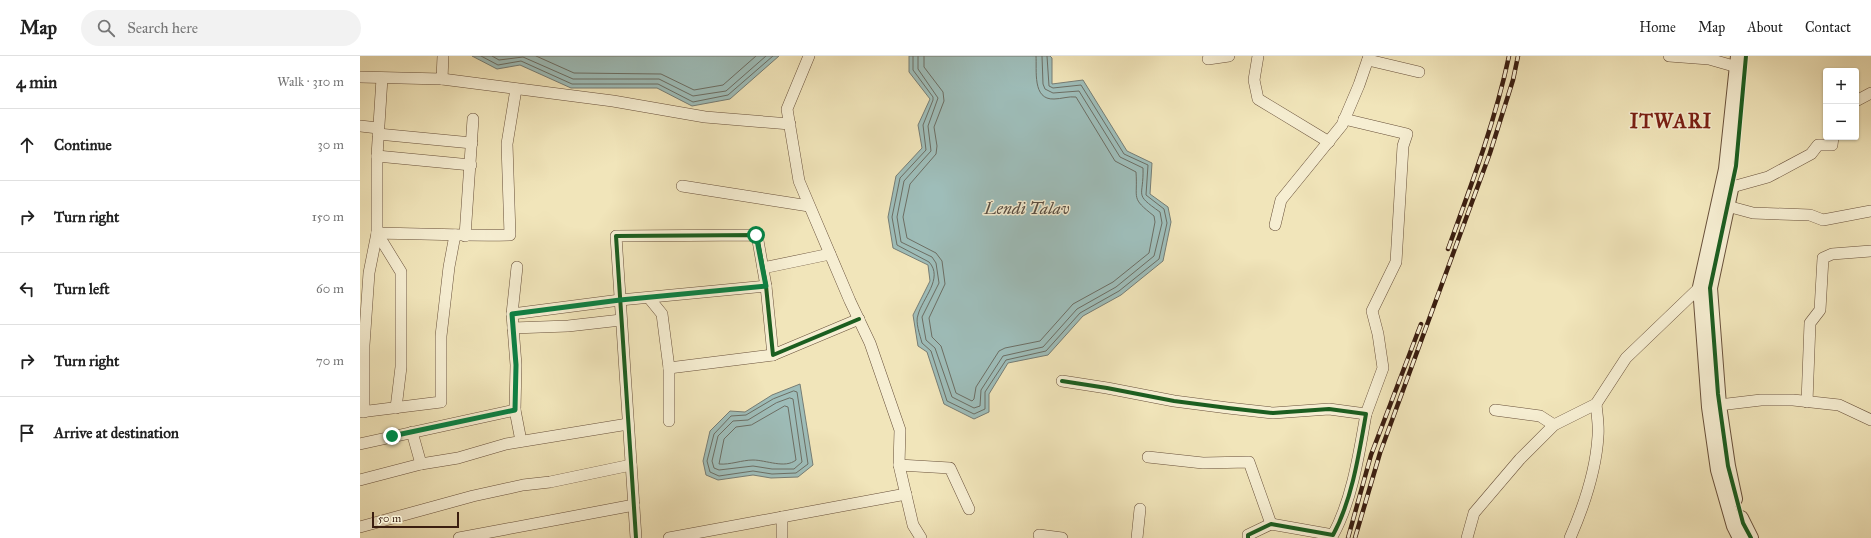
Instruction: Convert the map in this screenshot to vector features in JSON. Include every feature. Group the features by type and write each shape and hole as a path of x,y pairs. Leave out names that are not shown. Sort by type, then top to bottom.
{"street":[{"path":"442,79 443,56"},
{"path":"809,56 787,109 799,181 870,343 900,430 899,465 913,525 921,538"},
{"path":"1208,59 1229,56"},
{"path":"1258,56 1254,80 1258,99 1329,142"},
{"path":"1669,56 1741,62 1737,105 1736,166 1727,188 1705,287 1718,470 1732,519 1740,538"},
{"path":"1275,225 1281,200 1329,142 1344,119 1359,85 1368,58 1419,72"},
{"path":"360,77 442,79 613,101 705,117 790,124"},
{"path":"382,78 376,156 377,233 365,273 362,412 441,402 441,336 449,267 460,236 471,165 473,119"},
{"path":"377,233 460,236 510,235 507,144 516,89"},
{"path":"1859,99 1871,93"},
{"path":"1248,538 1248,535 1272,524 1333,535 1340,522 1359,455 1366,414 1383,368 1378,334 1372,311 1396,262 1403,146 1407,134 1344,119"},
{"path":"360,126 378,131 472,143"},
{"path":"1727,188 1768,177 1811,154 1818,145 1832,145 1833,140"},
{"path":"376,156 471,165"},
{"path":"682,186 810,206"},
{"path":"1467,538 1474,513 1520,459 1554,425 1596,404 1626,358 1705,287 1728,206 1727,188"},
{"path":"1728,206 1753,213 1810,215 1822,220 1871,211"},
{"path":"377,233 401,272 401,367 396,408"},
{"path":"636,538 616,236 756,235 766,286 773,354"},
{"path":"1808,402 1810,323 1820,310 1823,258 1832,254 1871,251"},
{"path":"763,268 830,254"},
{"path":"516,268 512,314 516,365 515,410 521,441"},
{"path":"512,314 620,300 766,286"},
{"path":"649,298 662,314 669,368 669,421"},
{"path":"669,368 773,354 859,319"},
{"path":"513,328 568,326 621,320"},
{"path":"1062,381 1174,401 1273,413 1329,409 1366,414"},
{"path":"1714,406 1761,400 1808,402 1839,405 1871,420"},
{"path":"1570,538 1586,502 1594,461 1598,436 1596,404"},
{"path":"1714,406 1734,496 1743,523 1751,538"},
{"path":"360,444 515,410"},
{"path":"1495,410 1540,416 1554,425"},
{"path":"360,480 421,464 458,458 506,444 628,424"},
{"path":"412,432 421,464"},
{"path":"1148,457 1202,463 1249,462 1272,524"},
{"path":"360,527 473,496 631,465"},
{"path":"899,465 950,468 969,509"},
{"path":"674,538 713,534 782,517 906,494"},
{"path":"459,538 634,505"},
{"path":"1137,538 1140,509"},
{"path":"782,517 782,538"},
{"path":"1039,535 1062,538"}],"water":[{"path":"472,56 779,56 730,99 692,106 657,88 571,88 520,65 497,69"},
{"name":"Lendi Talav","path":"909,56 1050,56 1052,58 1052,84 1083,80 1127,151 1152,163 1150,194 1168,207 1171,222 1163,261 1121,295 1083,316 1048,355 1008,363 989,394 989,412 974,419 944,404 927,352 918,346 913,315 930,281 928,265 893,248 888,217 896,176 922,148 918,125 930,99 909,72"},
{"path":"800,384 813,465 798,477 771,478 753,475 718,480 706,475 703,461 710,431 730,411 745,412 772,395"}],"railway":[{"path":"1448,249 1490,129 1509,56"},
{"path":"1355,538 1380,453 1490,153 1513,80 1518,56"},
{"path":"1348,538 1371,455 1421,324"}],"cycle path":[{"path":"1746,56 1736,166 1710,288 1718,394 1728,466 1743,523 1751,538"},
{"path":"636,538 616,236 757,235 766,286 773,355 859,319"},
{"path":"1062,381 1174,401 1273,413 1329,409 1366,414 1350,492 1340,521 1333,535 1271,524 1248,535 1248,538"}],"district":[{"name":"ITWARI","path":"1671,121"}],"route":[{"path":"392,436 515,410 516,365 512,314 620,300 766,286 756,235"}]}
